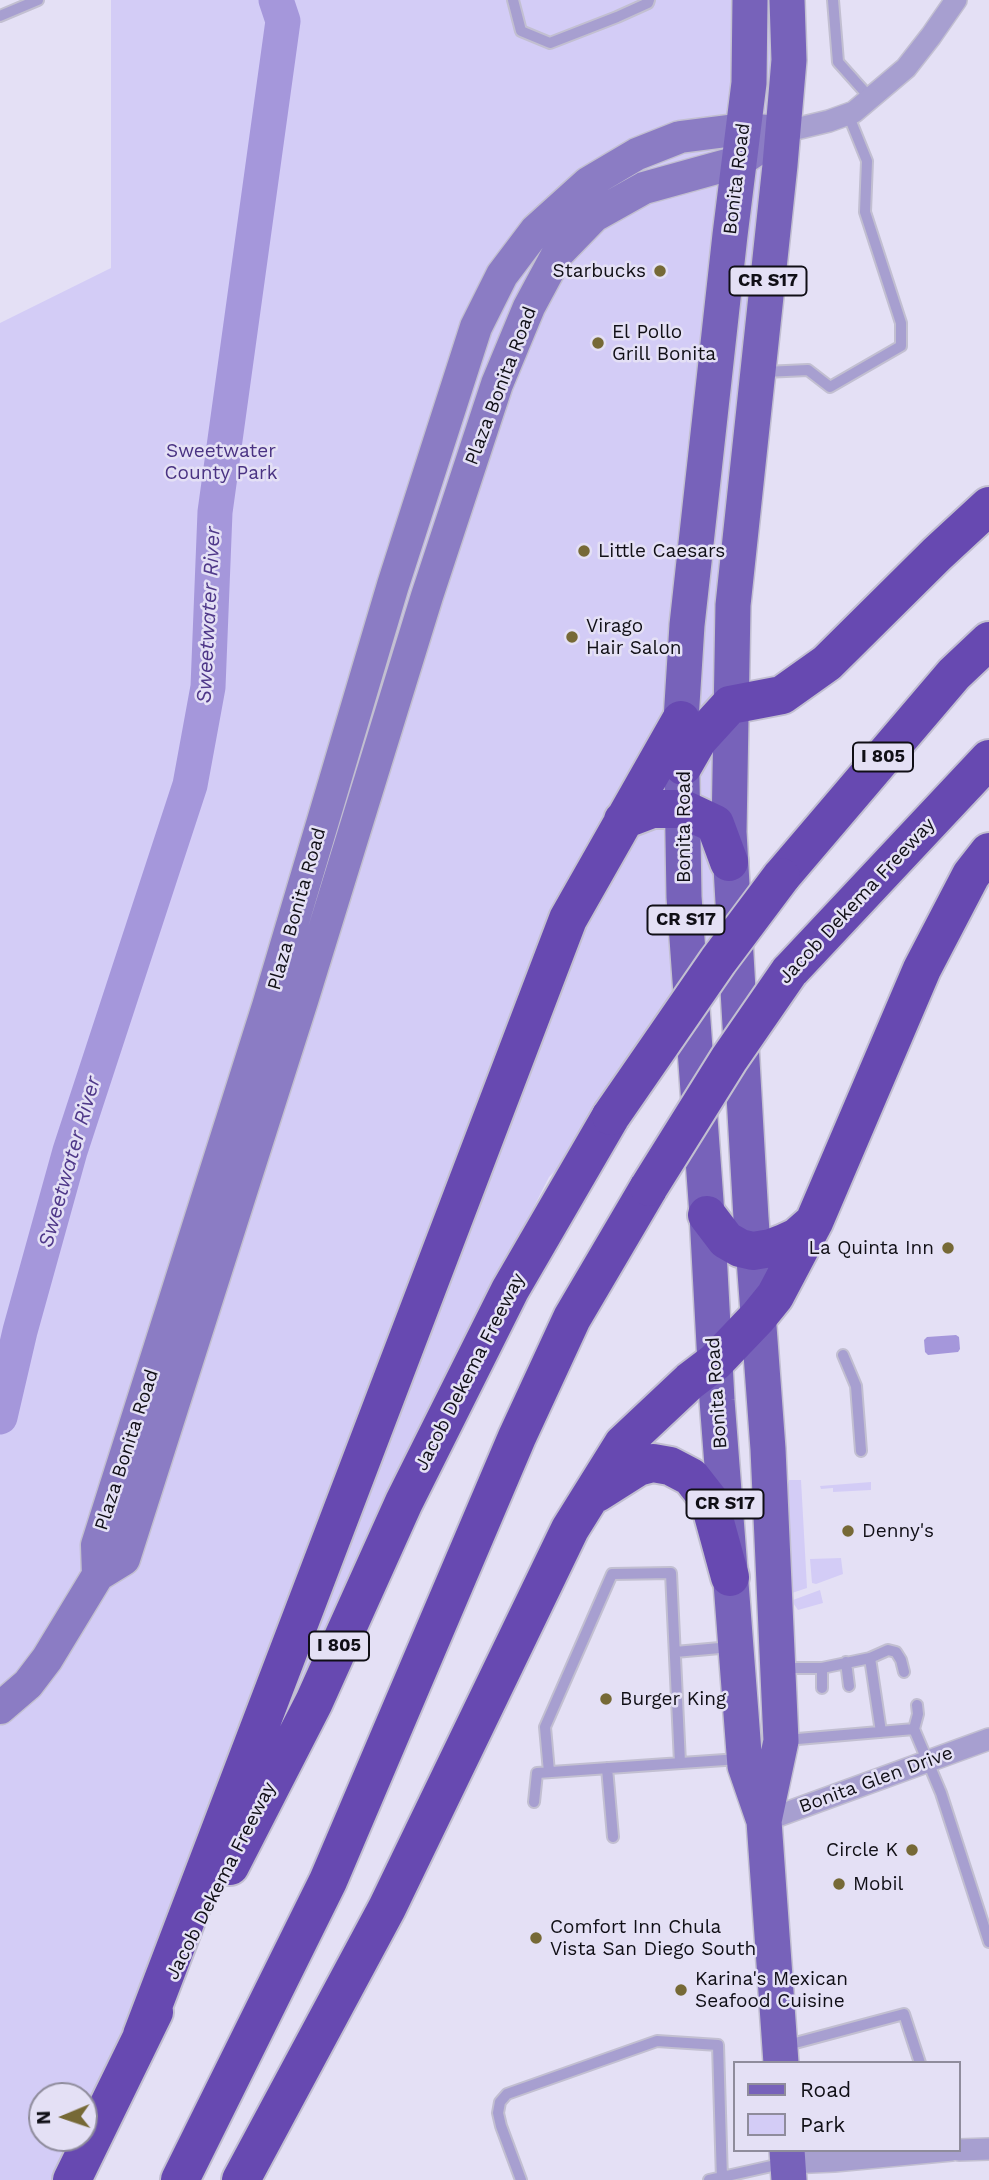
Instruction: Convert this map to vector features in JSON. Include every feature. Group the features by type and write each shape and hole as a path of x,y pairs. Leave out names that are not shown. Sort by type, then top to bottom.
{"highway":[{"path":"683,766 698,740 730,705 782,695 827,663 989,506"},
{"name":"Jacob Dekema Freeway","path":"72,2180 142,2035 314,1702 404,1502 510,1290 611,1116 718,961 781,877 954,674 989,641"},
{"path":"142,2035 568,919 681,720"},
{"name":"Jacob Dekema Freeway","path":"180,2180 328,1881 517,1437 572,1318 729,1059 789,972 989,759"},
{"path":"623,820 652,809 683,809 715,824 729,862"},
{"path":"241,2180 387,1908 570,1529 623,1444 690,1381 715,1362 775,1296 814,1222 922,969 971,875 989,852"},
{"path":"707,1215 726,1240 740,1248 753,1251 771,1248 797,1237 814,1222"},
{"path":"589,1498 638,1468 653,1464 670,1466 687,1474 709,1500 730,1577"}],"main road":[{"name":"Bonita Road","path":"750,0 749,83 688,611 681,720 684,897 730,1577 745,1766 764,1821 780,2055"},
{"name":"Bonita Road","path":"764,1821 782,1741 768,1449 729,862 730,705 733,605 789,60 787,0"},
{"name":"Plaza Bonita Road","path":"0,1708 28,1684 47,1658 97,1575 124,1559 427,596 497,384 529,307 558,253 594,216 644,188 740,146 783,132"},
{"name":"Plaza Bonita Road","path":"97,1575 97,1545 268,1006 393,585 476,327 502,275 536,230 587,183 637,154 680,137 740,146"}],"street":[{"path":"783,132 830,121 854,112 906,68 956,0"},
{"name":"Bonita Glen Drive","path":"764,1821 989,1739"},
{"path":"961,2150 989,2149"},
{"path":"788,2164 928,2152"}],"lane":[{"path":"0,16 38,0"},
{"path":"513,0 521,31 550,43 648,3 649,0"},
{"path":"833,0 838,62 871,99"},
{"path":"758,372 808,370 830,387 901,346 901,323 865,212 867,161 848,114"},
{"path":"843,1354 856,1386 861,1451"},
{"path":"549,1772 545,1727 612,1574 671,1573 680,1763"},
{"path":"675,1652 736,1646"},
{"path":"778,1668 822,1668 870,1658 888,1650 895,1652 904,1672"},
{"path":"870,1658 881,1732"},
{"path":"846,1662 849,1686"},
{"path":"822,1668 822,1688"},
{"path":"917,1705 918,1714 914,1729 941,1793 989,1942"},
{"path":"823,1726 824,1738"},
{"path":"782,1741 824,1738 851,1730 881,1732 914,1729"},
{"path":"534,1801 537,1773 744,1758"},
{"path":"607,1768 613,1837"},
{"path":"780,2055 904,2014 919,2061"},
{"path":"521,2180 498,2113 500,2102 507,2094 657,2041 718,2045 723,2178"},
{"path":"709,2180 788,2164"}],"green space":[{"name":"Sweetwater County Park","path":"111,0 770,0 770,76 717,929 672,995 611,1116 549,1177 504,1266 98,2127 98,2082 28,2082 28,2152 86,2152 73,2180 0,2180 0,323 111,268"},
{"path":"789,1480 801,1480 807,1588 792,1593 786,1491"},
{"path":"871,1482 871,1490 833,1492 833,1488 821,1489 820,1486"},
{"path":"841,1558 843,1574 812,1583 810,1559"},
{"path":"820,1590 823,1603 798,1610 793,1603 793,1600"}],"shaded area":[{"path":"927,1337 959,1337 958,1352 928,1355 925,1352 924,1340"}],"waterway":[{"name":"Sweetwater River","path":"0,1417 20,1331 70,1151 190,785 208,687 215,512 283,21 276,0"}],"place":[{"name":"Starbucks","path":"660,271"},
{"name":"El Pollo Grill Bonita","path":"598,343"},
{"name":"Little Caesars","path":"584,551"},
{"name":"Virago Hair Salon","path":"572,637"},
{"name":"La Quinta Inn","path":"948,1248"},
{"name":"Denny's","path":"848,1531"},
{"name":"Burger King","path":"606,1699"},
{"name":"Circle K","path":"912,1850"},
{"name":"Mobil","path":"839,1884"},
{"name":"Comfort Inn Chula Vista San Diego South","path":"536,1938"},
{"name":"Karina's Mexican Seafood Cuisine","path":"681,1990"}]}
